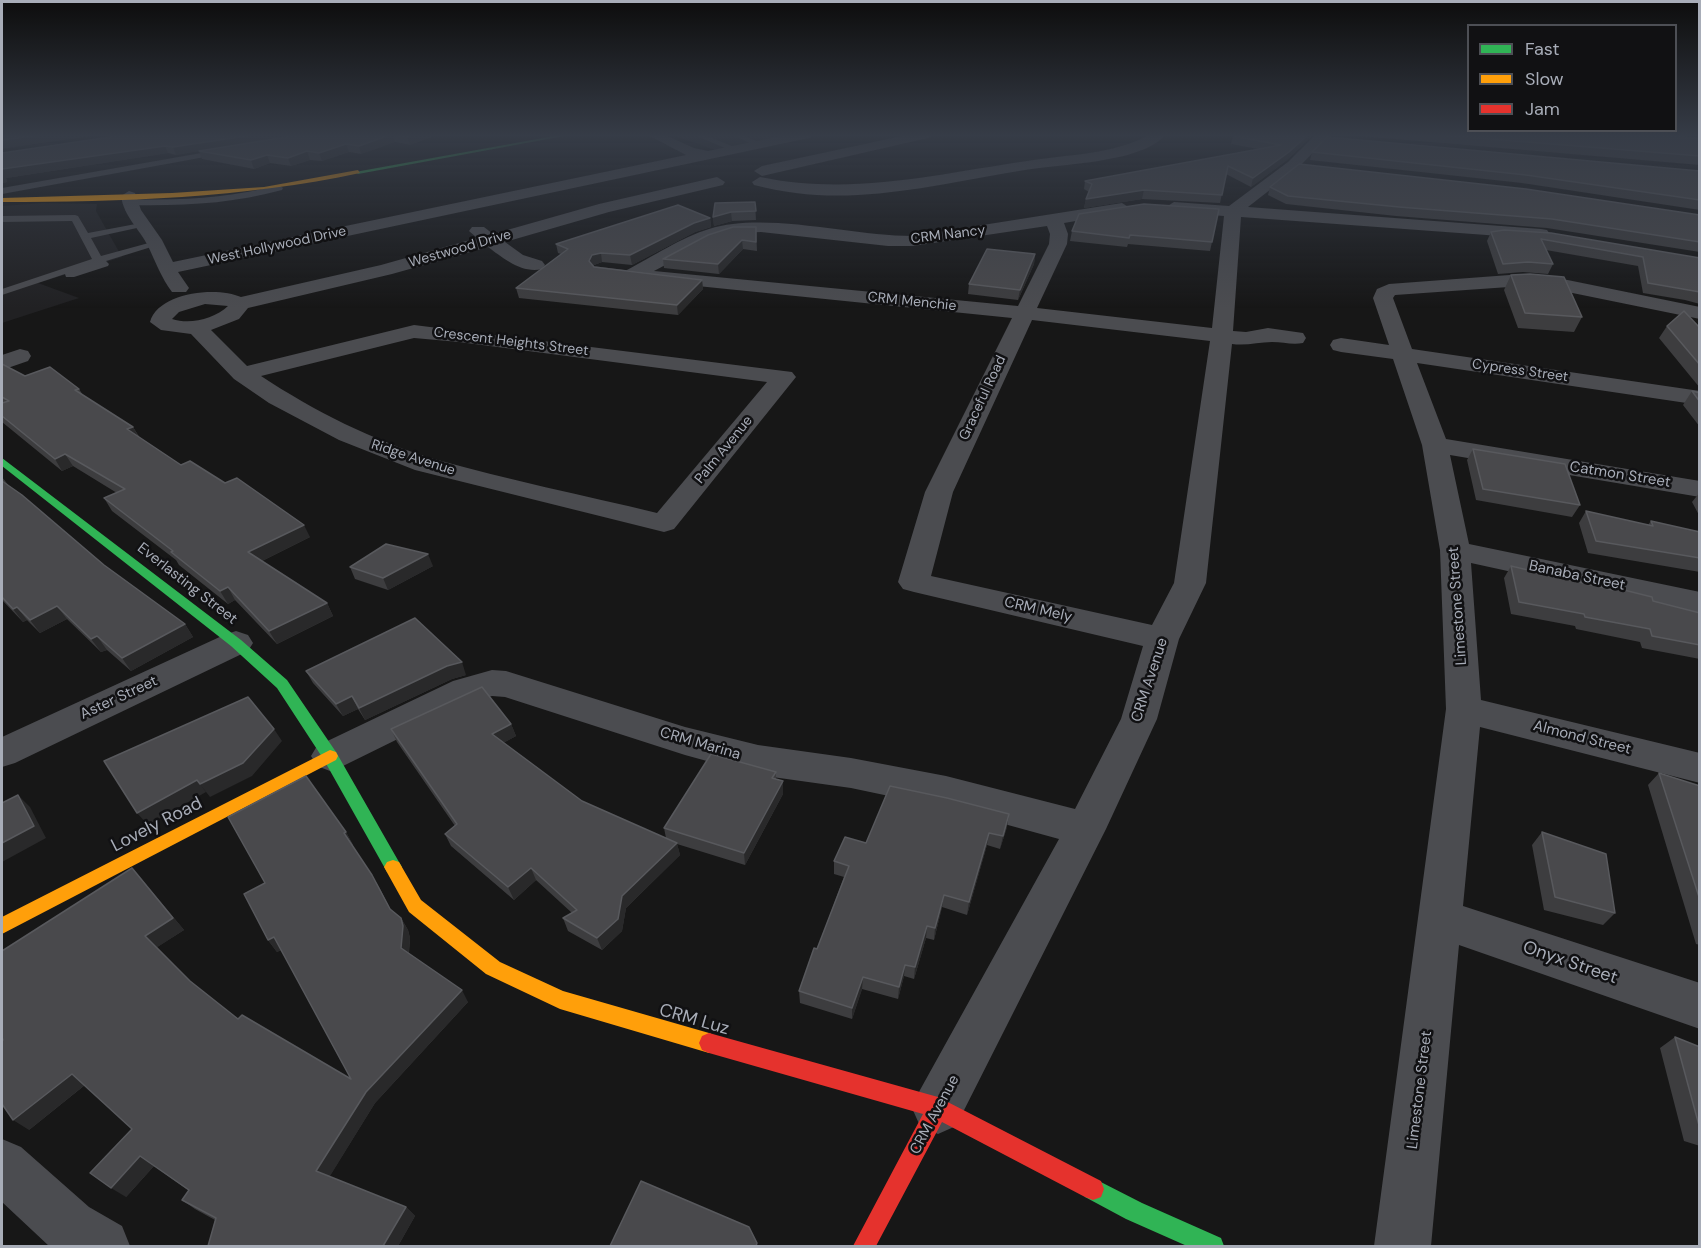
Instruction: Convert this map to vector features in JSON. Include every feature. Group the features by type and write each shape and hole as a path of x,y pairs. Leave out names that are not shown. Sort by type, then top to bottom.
{"main road":[{"path":"2,200 129,199 215,192"},
{"name":"Everlasting Street","path":"2,460 236,643 282,684 330,756"},
{"name":"Lovely Road","path":"2,926 330,756"},
{"name":"CRM Luz","path":"330,756 415,906 493,968 560,1000 938,1108 1134,1211 1213,1246"},
{"name":"CRM Avenue","path":"864,1246 938,1108"}],"street":[{"name":"West Hollywood Drive","path":"166,269 517,192"},
{"name":"Westwood Drive","path":"238,304 385,270 605,208 670,192"},
{"path":"1233,211 1259,192"},
{"path":"129,199 141,226 156,244 166,269 189,301"},
{"name":"CRM Nancy","path":"634,274 713,233 739,228 762,227 888,241 913,241 1054,220 1123,207 1142,206"},
{"path":"1161,207 1557,236"},
{"name":"CRM Avenue","path":"938,1108 1086,829 1139,719 1162,639 1190,583 1222,336 1233,211"},
{"path":"452,214 493,240 516,260 535,265"},
{"name":"Graceful Road","path":"914,582 939,492 1058,244 1059,234 1054,220"},
{"name":"CRM Menchie","path":"613,272 1023,313 1253,339 1268,335 1295,338"},
{"name":"Limestone Street","path":"1402,1246 1464,709 1455,550 1435,445 1383,298 1384,293 1402,288 1524,280 1548,282 1700,313"},
{"path":"220,298 232,300 238,304 234,312 228,316 195,326 172,327 161,322 163,313 189,301 220,298"},
{"name":"Ridge Avenue","path":"195,326 242,374 278,398 318,420 383,450 424,464 664,524"},
{"name":"Crescent Heights Street","path":"242,374 414,331 459,334 784,377"},
{"name":"Cypress Street","path":"1341,345 1700,398"},
{"name":"Palm Avenue","path":"664,524 784,377"},
{"name":"Catmon Street","path":"1435,445 1700,489"},
{"name":"Banaba Street","path":"1455,550 1700,603"},
{"name":"CRM Mely","path":"914,582 1162,639"},
{"name":"Aster Street","path":"2,753 236,643"},
{"name":"CRM Marina","path":"330,756 466,690 492,683 506,684 685,741 758,760 851,773 935,790 1086,829"},
{"name":"Almond Street","path":"1464,709 1700,768"},
{"name":"Onyx Street","path":"1441,919 1700,1006"},
{"path":"2,1166 69,1227 102,1246"}],"lane":[{"path":"2,219 75,218 98,260 104,264 69,275"},
{"path":"85,236 141,226"},
{"path":"2,292 98,260 156,244"}],"shaded area":[{"path":"43,203 97,204 96,211 122,257 38,283 79,298 2,323 2,206"}],"building":[{"path":"1089,192 1130,192 1086,199"},
{"path":"1179,192 1223,192 1222,195"},
{"path":"1280,192 1548,192 1700,215 1700,242 1552,219 1288,196"},
{"path":"1646,192 1700,192 1700,200"},
{"path":"755,202 756,211 731,212 713,217 715,203"},
{"path":"1144,204 1219,209 1212,242 1130,235 1129,238 1072,231 1079,214"},
{"path":"678,205 710,218 694,223 630,255 601,253 592,255 589,261 594,267 702,280 677,305 516,288 568,249 556,244"},
{"path":"733,227 756,227 756,242 742,240 718,264 663,259 708,235"},
{"path":"1504,230 1551,233 1700,258 1700,292 1648,283 1643,257 1541,239 1553,264 1528,262 1503,264 1491,232"},
{"path":"987,249 1035,254 1020,290 969,284"},
{"path":"1511,275 1564,277 1582,317 1525,313"},
{"path":"1684,311 1700,328 1700,365 1667,326"},
{"path":"2,364 25,376 50,367 79,389 75,390 133,427 127,429 181,465 190,461 225,483 237,478 304,525 248,552 327,603 269,631 228,587 220,591 171,552 173,551 104,498 125,489 65,454 55,459 2,416 2,403 9,401 2,397"},
{"path":"1692,391 1700,393 1700,402"},
{"path":"1473,449 1565,464 1580,505 1483,489"},
{"path":"2,481 22,495 104,565 185,624 122,658 97,636 91,639 57,606 30,620 17,607 13,609 2,597"},
{"path":"1586,511 1653,526 1651,521 1700,532 1700,558 1596,541"},
{"path":"386,544 428,554 383,578 350,567"},
{"path":"1511,566 1613,590 1612,587 1652,597 1653,601 1700,613 1700,645 1652,636 1650,629 1519,602"},
{"path":"415,618 462,662 447,666 359,708 352,696 336,704 306,671"},
{"path":"482,687 511,724 492,734 582,801 677,843 622,896 618,919 597,938 563,918 577,910 531,868 508,887 445,834 457,824 391,729"},
{"path":"248,697 274,729 243,763 200,784 197,780 137,813 104,761"},
{"path":"711,754 776,772 772,778 783,781 744,853 664,828"},
{"path":"1659,773 1700,786 1700,900"},
{"path":"306,776 346,832 344,833 372,875 390,909 401,918 403,926 401,948 462,990 366,1092 316,1171 406,1207 383,1246 208,1246 216,1218 182,1200 189,1190 140,1156 111,1188 90,1173 132,1129 72,1074 13,1120 2,1104 2,951 132,868 173,918 145,936 190,981 238,1019 242,1015 351,1079 274,937 268,940 244,894 265,883 228,817"},
{"path":"890,786 1009,814 1003,836 989,833 969,902 944,895 935,928 927,926 915,967 905,965 899,987 863,977 852,1008 799,991 814,948 817,949 849,866 834,861 845,837 866,843"},
{"path":"18,795 34,826 2,843 2,803"},
{"path":"1542,832 1606,854 1615,913 1555,897"},
{"path":"1675,1037 1700,1047 1700,1129"},
{"path":"641,1181 749,1227 757,1243 756,1246 610,1246"}],"traffic: fast":[{"path":"2,461 236,643 282,684 330,756 393,867"},
{"path":"1093,1189 1134,1211 1213,1246"}],"traffic: slow":[{"path":"2,200 214,192"},
{"path":"2,926 330,756"},
{"path":"393,867 415,906 493,968 560,1000 709,1043"}],"traffic: jam":[{"path":"709,1043 938,1108 1093,1189"},
{"path":"864,1246 938,1108"}]}
